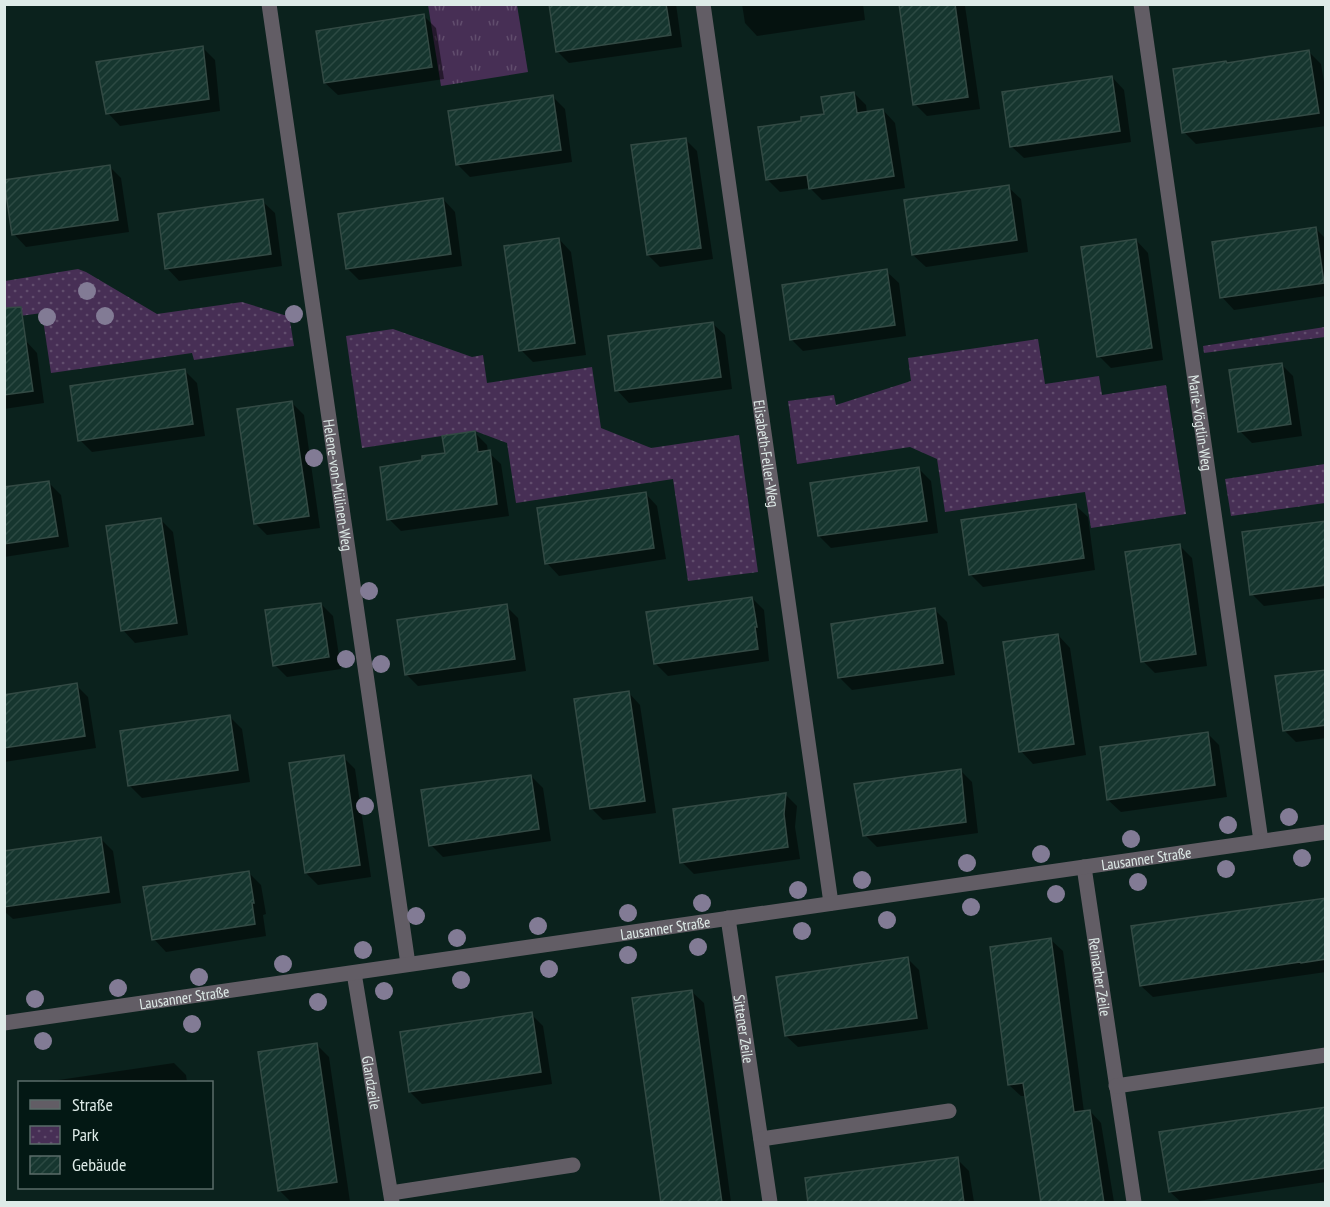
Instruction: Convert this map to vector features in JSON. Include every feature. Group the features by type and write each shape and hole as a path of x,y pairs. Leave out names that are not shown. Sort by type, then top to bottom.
{"street":[{"name":"Helene-von-Mülinen-Weg","path":"269,4 408,964"},
{"name":"Elisabeth-Feller-Weg","path":"703,4 831,903"},
{"name":"Marie-Vögtlin-Weg","path":"1141,4 1261,841"},
{"name":"Lausanner Straße","path":"4,1023 1326,832"},
{"name":"Reinacher Zeile","path":"1084,867 1134,1203"},
{"name":"Sittener Zeile","path":"728,918 770,1203"},
{"name":"Glandzeile","path":"354,973 392,1198 573,1165"},
{"path":"1116,1086 1326,1055"},
{"path":"761,1139 950,1110"}],"green space":[{"path":"428,5 517,5 528,72 441,86"},
{"path":"78,269 157,314 242,302 289,315 294,346 194,360 192,353 51,373 42,313 5,318 5,281"},
{"path":"1325,327 1325,337 1204,353 1203,346"},
{"path":"393,329 472,357 483,355 487,383 592,367 601,428 651,448 739,435 758,572 688,581 673,479 516,503 507,443 475,431 362,448 346,336"},
{"path":"1038,339 1045,384 1099,376 1102,395 1166,385 1186,514 1091,528 1085,492 945,512 937,459 910,447 797,464 788,401 834,395 836,405 911,381 908,358"},
{"path":"1325,464 1325,503 1231,516 1225,479"}],"building":[{"path":"549,4 666,4 671,35 556,52"},
{"path":"899,4 955,4 968,97 913,105"},
{"path":"424,14 432,67 324,83 316,31"},
{"path":"203,46 209,99 106,114 96,62"},
{"path":"1309,50 1319,113 1182,133 1173,69"},
{"path":"1112,76 1120,131 1010,147 1002,92"},
{"path":"854,92 857,113 883,109 894,176 809,189 807,175 766,180 758,127 801,121 801,117 824,114 821,97"},
{"path":"553,95 561,150 456,165 448,111"},
{"path":"686,138 701,248 647,255 631,145"},
{"path":"110,165 118,220 12,235 4,180"},
{"path":"1009,185 1017,240 912,255 904,200"},
{"path":"443,198 451,254 346,269 338,214"},
{"path":"263,199 271,254 165,269 158,214"},
{"path":"1316,227 1324,283 1220,298 1212,242"},
{"path":"559,238 575,343 519,351 504,246"},
{"path":"1136,239 1152,348 1097,357 1081,247"},
{"path":"887,269 895,325 790,340 782,285"},
{"path":"21,307 33,391 4,395 4,308"},
{"path":"713,322 721,377 615,391 608,336"},
{"path":"1282,363 1291,424 1238,432 1229,370"},
{"path":"185,369 193,424 78,441 70,386"},
{"path":"292,401 309,516 254,524 237,409"},
{"path":"475,431 478,452 490,450 497,504 387,520 380,467 422,460 422,456 445,453 442,436"},
{"path":"919,467 927,521 818,536 810,483"},
{"path":"49,481 58,536 4,544 4,487"},
{"path":"646,492 654,548 545,564 537,508"},
{"path":"1076,504 1084,558 969,575 961,520"},
{"path":"161,518 177,623 121,631 106,526"},
{"path":"1326,521 1326,585 1250,595 1242,532"},
{"path":"1180,544 1196,654 1141,662 1125,552"},
{"path":"752,597 758,649 654,664 646,612"},
{"path":"321,603 329,657 273,666 265,610"},
{"path":"507,604 515,659 405,675 397,620"},
{"path":"935,608 943,663 838,678 831,624"},
{"path":"1058,634 1074,744 1019,752 1003,642"},
{"path":"1326,670 1326,725 1283,731 1275,676"},
{"path":"77,683 85,736 4,748 4,695"},
{"path":"629,691 645,801 590,809 574,699"},
{"path":"230,715 238,770 128,786 120,731"},
{"path":"1208,732 1215,785 1107,800 1100,747"},
{"path":"344,755 360,865 305,873 289,763"},
{"path":"961,769 966,822 863,836 854,784"},
{"path":"531,775 539,829 429,846 421,790"},
{"path":"786,793 784,814 788,847 680,863 673,809"},
{"path":"101,837 109,892 4,907 4,851"},
{"path":"249,871 255,924 152,940 143,887"},
{"path":"1326,898 1326,959 1140,986 1131,926"},
{"path":"1051,938 1074,1112 1090,1110 1104,1203 1041,1203 1023,1083 1008,1085 990,947"},
{"path":"908,957 917,1018 785,1036 776,977"},
{"path":"692,990 722,1203 661,1203 632,998"},
{"path":"532,1012 541,1072 409,1092 400,1032"},
{"path":"317,1043 337,1182 278,1191 258,1052"},
{"path":"1326,1107 1326,1168 1169,1192 1159,1132"},
{"path":"958,1157 964,1203 808,1203 805,1178"}]}
